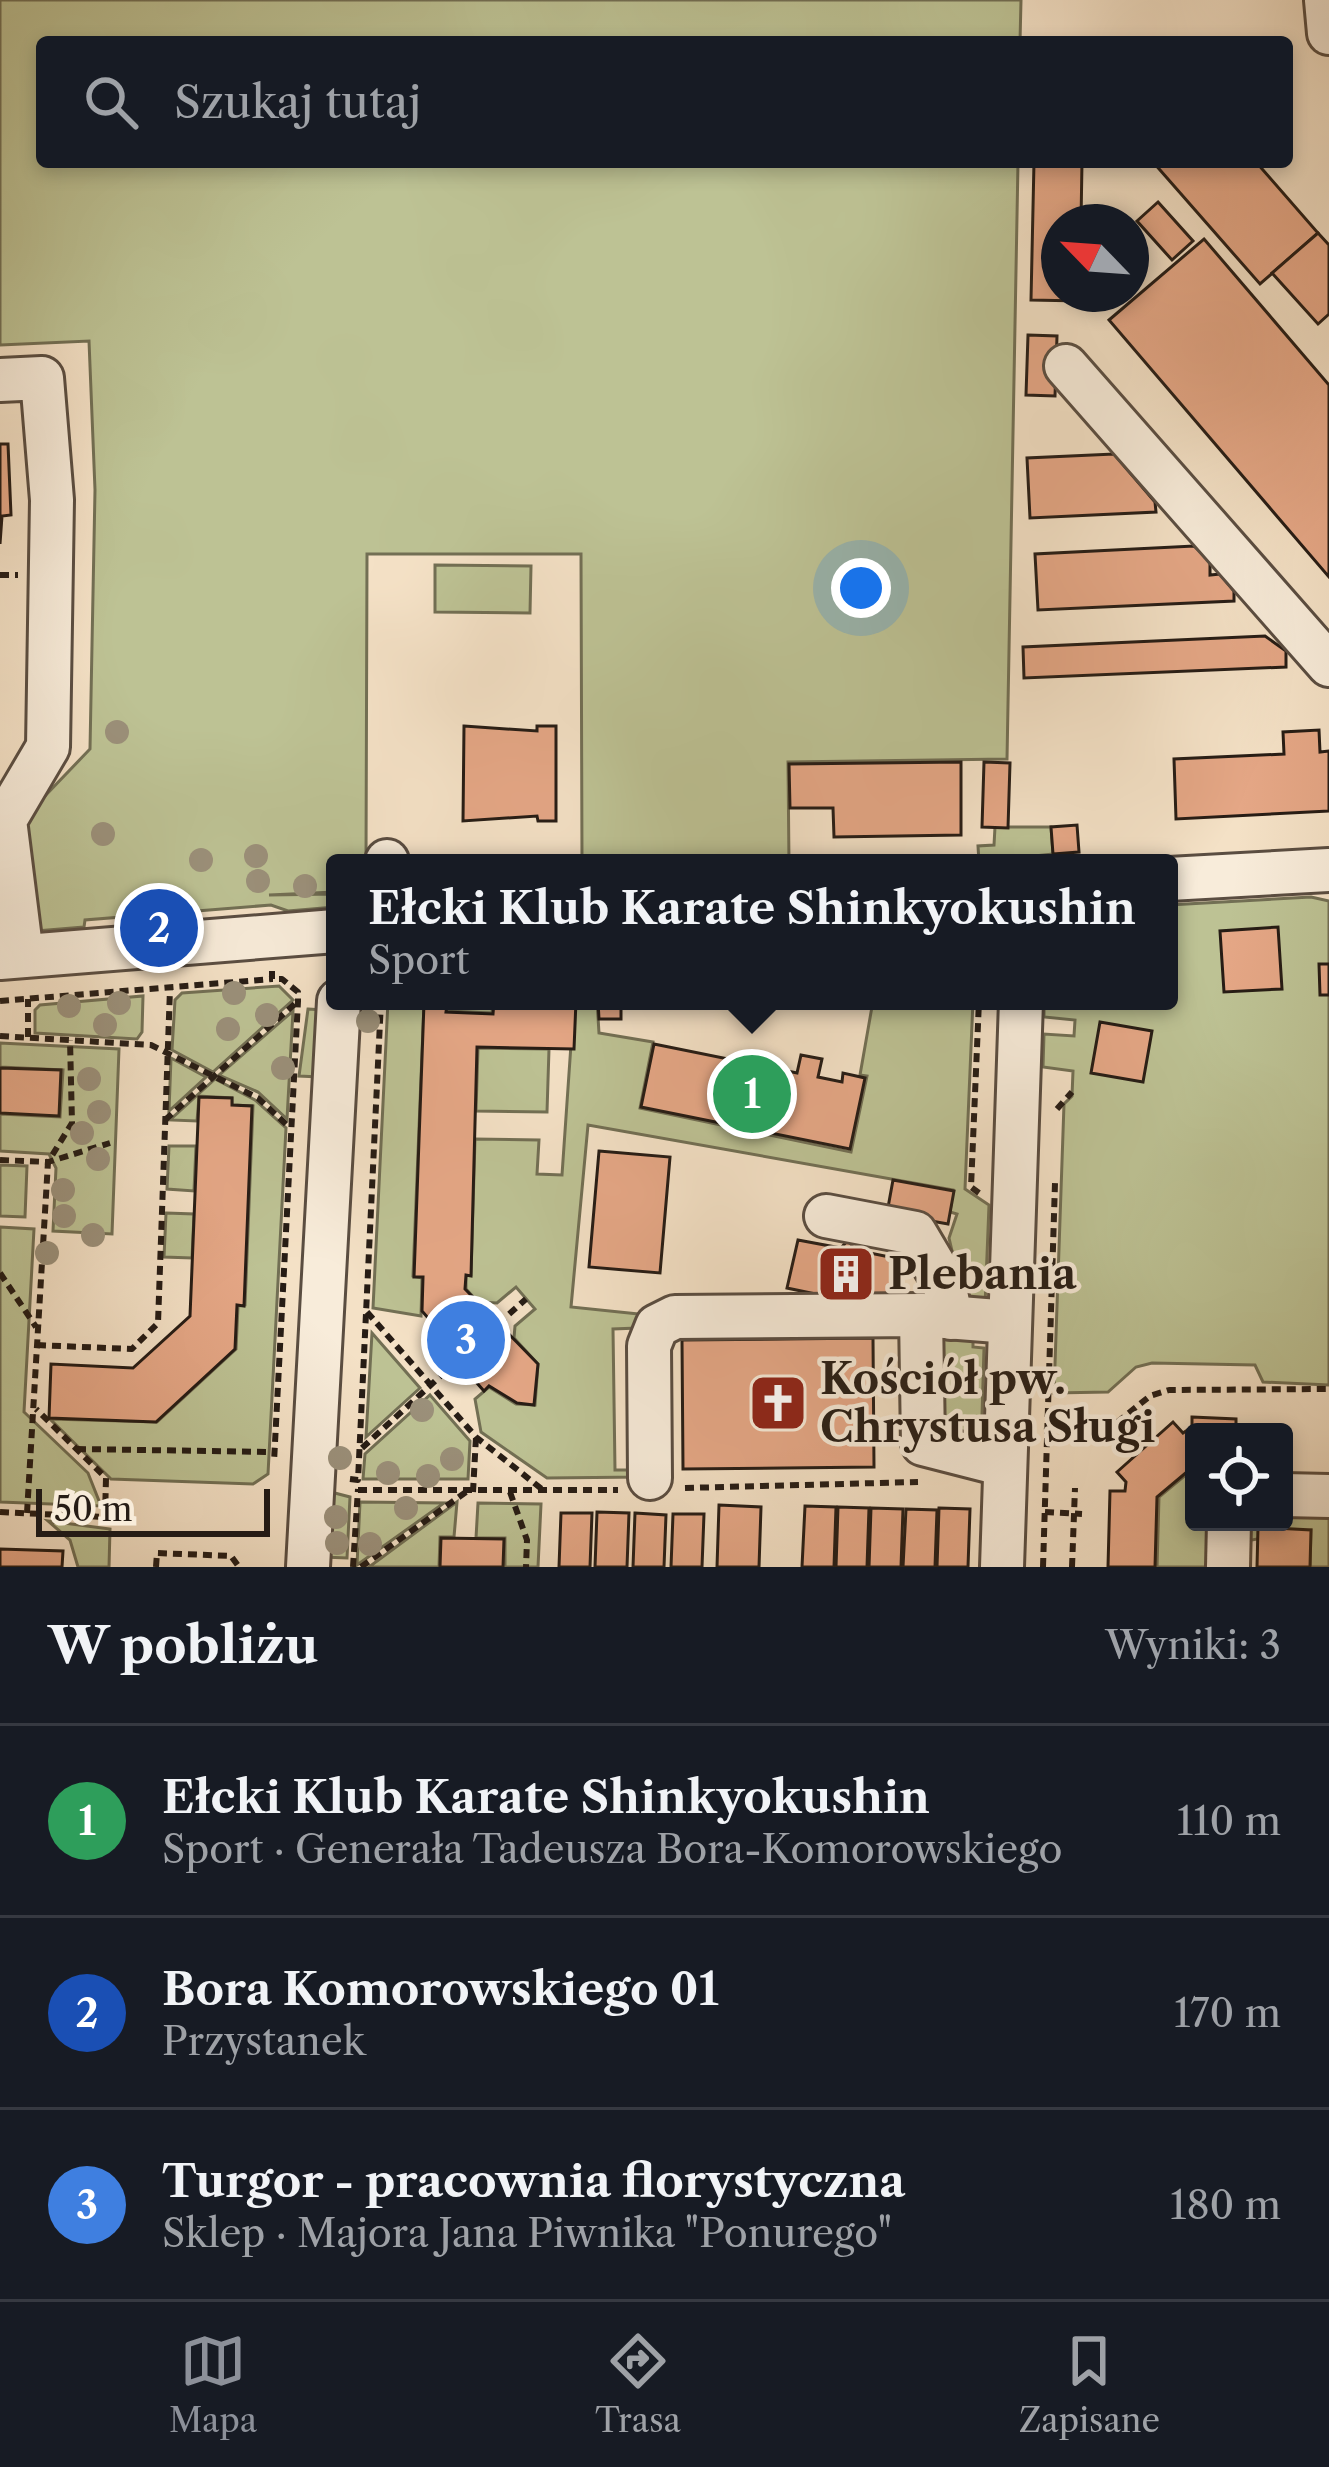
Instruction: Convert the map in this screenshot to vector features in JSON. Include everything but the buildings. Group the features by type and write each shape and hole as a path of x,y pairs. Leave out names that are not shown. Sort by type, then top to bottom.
{"street":[{"path":"1326,0 1329,33"},
{"path":"1066,366 1329,665"},
{"path":"0,380 42,378 52,500 48,747 5,820 11,957 326,933"},
{"path":"1178,878 1329,870"},
{"path":"308,1567 318,1001"},
{"path":"1002,1567 1021,1010"},
{"path":"826,1216 915,1233 944,1282 923,1444 1005,1465"},
{"path":"650,1478 649,1346 658,1326 675,1317 936,1317 1010,1322"},
{"path":"1293,1495 1329,1496"},
{"path":"1228,1567 1229,1531"}],"path":[{"path":"269,937 272,980"},
{"path":"0,1001 282,979 318,1001"},
{"path":"37,1346 132,1349 158,1323 170,988"},
{"path":"28,999 28,1038"},
{"path":"165,1120 213,1076 318,1001"},
{"path":"274,1475 290,1127 318,1001"},
{"path":"0,1036 152,1045 258,1098 290,1127"},
{"path":"27,1513 48,1162 72,1123 70,1040"},
{"path":"1057,1108 1072,1092"},
{"path":"0,1160 48,1162 110,1143"},
{"path":"0,1274 38,1330"},
{"path":"498,1324 526,1299"},
{"path":"367,1311 476,1437 545,1492"},
{"path":"360,1451 458,1361"},
{"path":"1043,1567 1048,1431 1123,1425 1150,1396 1210,1391 1235,1382 1329,1389"},
{"path":"0,1512 105,1516 106,1478 34,1407"},
{"path":"357,1567 470,1492 476,1437"},
{"path":"74,1449 274,1452"},
{"path":"357,1567 358,1480"},
{"path":"1072,1567 1078,1514 1075,1488"},
{"path":"510,1492 527,1540 526,1567"},
{"path":"1045,1512 1078,1514"},
{"path":"156,1567 157,1552 231,1556 239,1567"}],"green space":[{"path":"0,0 1021,0 1020,36 36,36 36,168 1018,168 1007,759 788,762 789,854 582,854 581,554 367,554 366,854 326,854 326,892 269,895 326,894 326,908 288,911 271,905 85,920 84,927 36,931 20,822 90,749 95,490 89,341 0,345"},
{"path":"435,565 531,566 530,613 435,612"},
{"path":"995,827 1051,827 1053,854 978,854 978,846 994,845"},
{"path":"1311,897 1329,901 1329,1385 1263,1382 1255,1365 1152,1363 1136,1367 1108,1392 1054,1393 1064,1104 1072,1096 1073,1071 1043,1067 1044,1034 1074,1036 1075,1020 1044,1017 1044,1010 1178,1010 1178,904"},
{"path":"279,986 293,1000 213,1072 172,1050 175,1000 182,993"},
{"path":"143,996 142,1032 137,1039 35,1033 35,1010 40,1005"},
{"path":"308,1009 323,1010 319,1077 299,1076"},
{"path":"388,1010 424,1010 413,1276 422,1278 421,1316 373,1308"},
{"path":"447,1010 492,1010 492,1013"},
{"path":"573,1010 598,1010 599,1033 653,1042 640,1108 851,1152 867,1076 860,1075 871,1010 973,1010 965,1189 989,1205 985,1306 965,1306 949,1238 957,1214 950,1212 953,1190 588,1125 571,1307 648,1315 638,1328 613,1329 615,1470 640,1470 641,1477 547,1478 481,1432 475,1399 489,1387 516,1404 535,1405 538,1364 514,1338 515,1326 535,1309 516,1287 497,1303 478,1302 466,1289 466,1276 471,1275 475,1139 539,1140 537,1174 562,1175"},
{"path":"293,1011 287,1119 258,1092 219,1075"},
{"path":"0,1043 119,1049 112,1234 53,1231 56,1168 49,1154 0,1151 0,1114 60,1117 63,1070 0,1067"},
{"path":"478,1048 549,1049 547,1112 476,1111"},
{"path":"171,1058 206,1077 169,1111"},
{"path":"215,1079 255,1100 286,1128 268,1474 253,1484 111,1479 50,1419 157,1422 236,1349 238,1306 245,1305 253,1106 232,1105 232,1098 199,1096 197,1121 170,1120"},
{"path":"169,1146 196,1146 194,1191 167,1189"},
{"path":"0,1165 27,1166 25,1217 0,1216"},
{"path":"166,1213 194,1214 192,1258 164,1257"},
{"path":"0,1227 34,1229 24,1412 88,1473 101,1506 0,1502"},
{"path":"372,1333 420,1388 366,1437"},
{"path":"973,1336 973,1347 984,1348 981,1450 942,1440 937,1337"},
{"path":"430,1395 470,1441 468,1479 363,1479 365,1454"},
{"path":"1185,1475 1185,1531 1212,1531 1210,1567 1157,1567 1159,1497"},
{"path":"327,1491 350,1497 347,1558 323,1557"},
{"path":"360,1502 444,1503 357,1565"},
{"path":"457,1502 454,1537 440,1537 439,1567 369,1567"},
{"path":"478,1503 541,1504 538,1567 505,1567 505,1538 476,1538"},
{"path":"1329,1507 1329,1567 1310,1567 1311,1530 1246,1541 1248,1531 1293,1531 1293,1511"},
{"path":"48,1521 110,1529 109,1567 78,1567 70,1540"}],"place":[{"name":"Bora Komorowskiego 01","path":"159,928"},
{"name":"Ełcki Klub Karate Shinkyokushin","path":"752,1094"},
{"name":"Plebania","path":"846,1274"},
{"name":"Turgor - pracownia florystyczna","path":"466,1340"},
{"name":"Kościół pw. Chrystusa Sługi","path":"778,1403"}]}
